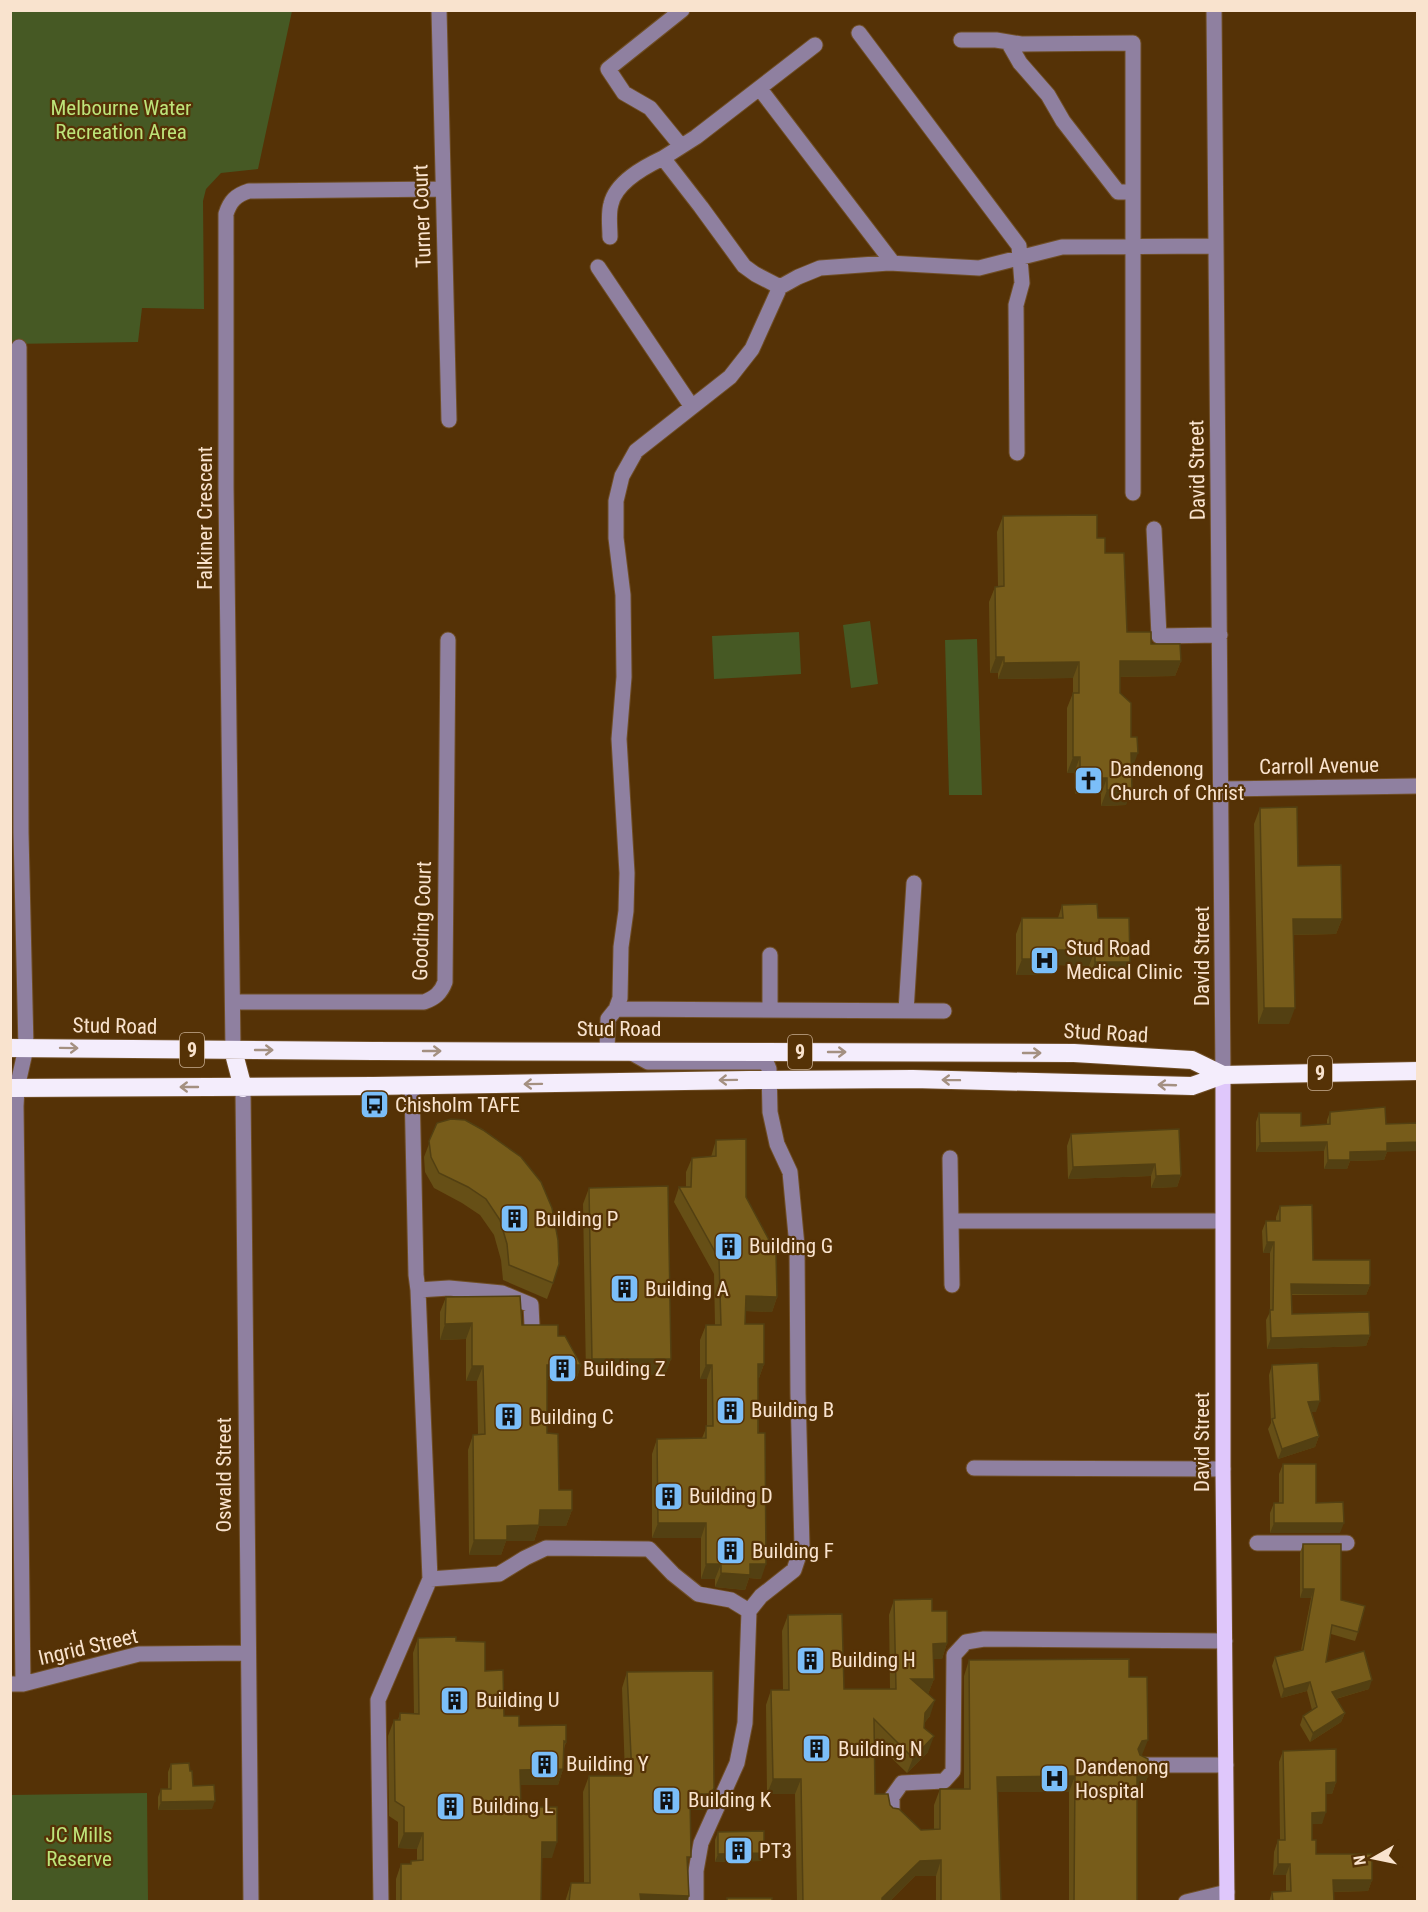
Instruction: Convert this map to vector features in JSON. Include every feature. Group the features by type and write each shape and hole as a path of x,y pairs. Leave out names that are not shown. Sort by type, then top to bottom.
{"highway":[{"name":"Stud Road","path":"18,1048 1074,1053 1192,1060 1223,1075"},
{"name":"Oswald Street","path":"233,1050 243,1088"},
{"name":"Stud Road","path":"14,1088 243,1088 769,1080 936,1080 1192,1086 1223,1075 1418,1071"}],"main road":[{"name":"David Street","path":"1223,1075 1223,1469 1227,1897"}],"street":[{"name":"Turner Court","path":"439,10 449,420"},
{"path":"681,146 650,108 624,93 608,69 682,10"},
{"name":"David Street","path":"1214,10 1223,1075"},
{"path":"859,33 1019,246 1022,284 1016,304 1017,453"},
{"path":"961,39 1008,42 1133,43 1133,493"},
{"path":"1008,42 1020,63 1048,95 1063,121 1118,192 1132,192"},
{"path":"610,237 611,203 618,188 648,165 696,137 815,45"},
{"path":"759,89 893,263"},
{"path":"663,158 744,266 780,287"},
{"name":"Falkiner Crescent","path":"233,1050 226,487 226,214 237,196 249,191 442,189"},
{"path":"607,1052 608,1020 620,998 621,947 626,911 627,873 619,739 624,677 623,595 616,538 616,501 622,476 636,451 730,377 752,349 780,287 820,268 893,263 979,268 1062,247 1216,246"},
{"path":"598,267 692,406"},
{"path":"17,1684 14,1088 18,1048 16,458 19,347"},
{"path":"1154,529 1159,636 1220,635"},
{"name":"Gooding Court","path":"233,1002 424,1002 432,999 443,988 445,982 448,640"},
{"name":"Carroll Avenue","path":"1222,789 1418,786"},
{"path":"906,1011 914,882"},
{"path":"770,955 770,1009"},
{"path":"615,1010 944,1011"},
{"path":"630,1052 648,1062 762,1062 767,1064 770,1112 777,1144 790,1172 797,1246 802,1546 794,1570 761,1596 749,1611 745,1723 738,1763 701,1842 696,1871 696,1902"},
{"path":"381,1902 378,1700 430,1579 416,1275 412,1086"},
{"name":"Oswald Street","path":"243,1088 251,1902"},
{"path":"950,1158 952,1285"},
{"path":"951,1221 1222,1221"},
{"path":"418,1290 449,1288 502,1293 531,1305 532,1326"},
{"path":"974,1468 1223,1469"},
{"path":"1257,1543 1347,1543"},
{"path":"430,1579 499,1574 546,1548 649,1549 673,1574 698,1594 731,1600 749,1611"},
{"path":"892,1815 892,1797 902,1783 944,1781 953,1771 954,1656 966,1642 984,1639 1225,1641"},
{"name":"Ingrid Street","path":"17,1684 139,1654 248,1653"},
{"path":"1142,1765 1226,1765"},
{"path":"1186,1902 1227,1897"}],"green space":[{"name":"Melbourne Water Recreation Area","path":"10,11 292,11 258,169 221,173 206,189 203,201 204,309 142,308 138,342 11,344"},
{"path":"870,621 878,684 851,688 843,625"},
{"path":"799,632 801,674 714,679 712,636"},
{"path":"977,639 982,795 949,795 945,640"},
{"name":"JC Mills Reserve","path":"147,1793 148,1901 11,1901 11,1795"}],"building":[{"path":"1097,515 1097,538 1105,538 1105,553 1124,553 1127,632 1151,632 1151,644 1180,644 1181,661 1120,661 1120,693 1131,703 1131,737 1137,737 1138,753 1131,753 1132,790 1107,790 1107,778 1080,778 1080,757 1073,757 1073,693 1079,693 1079,662 1004,663 1004,657 996,657 995,587 1004,586 1003,516"},
{"path":"1297,807 1298,866 1341,865 1342,919 1293,919 1295,1008 1264,1008 1260,808"},
{"path":"1097,904 1098,918 1129,918 1130,962 1095,962 1095,950 1058,950 1058,959 1022,959 1022,918 1063,918 1062,905"},
{"path":"1385,1107 1386,1124 1418,1123 1418,1142 1387,1143 1387,1151 1350,1152 1350,1160 1328,1160 1327,1142 1260,1143 1259,1113 1301,1113 1301,1126 1330,1124 1330,1112"},
{"name":"Building P","path":"451,1119 465,1120 483,1130 521,1157 541,1182 552,1208 558,1240 559,1264 553,1283 509,1265 507,1244 500,1220 486,1199 439,1173 431,1157 429,1141 437,1123"},
{"path":"1179,1129 1181,1175 1156,1176 1155,1164 1073,1167 1071,1134"},
{"path":"746,1139 746,1197 776,1253 777,1297 746,1296 745,1324 764,1324 764,1364 758,1364 758,1433 765,1433 766,1564 750,1564 750,1575 721,1573 721,1564 706,1564 706,1523 658,1523 657,1439 706,1438 706,1426 713,1426 712,1365 706,1365 706,1325 721,1325 719,1259 679,1187 691,1187 692,1158 716,1156 716,1140"},
{"name":"Building A","path":"668,1186 671,1359 592,1359 589,1188"},
{"path":"1312,1205 1313,1260 1370,1260 1370,1285 1291,1284 1292,1314 1369,1312 1370,1335 1271,1338 1270,1310 1273,1310 1274,1242 1267,1242 1266,1221 1280,1221 1280,1206"},
{"name":"Building C","path":"520,1296 522,1325 558,1325 558,1336 565,1336 581,1365 547,1365 547,1433 558,1434 559,1490 572,1490 572,1510 540,1510 539,1525 507,1526 507,1540 474,1540 473,1435 485,1434 483,1366 472,1366 472,1323 445,1324 446,1297"},
{"path":"1318,1363 1320,1401 1308,1402 1319,1436 1282,1449 1272,1419 1275,1418 1272,1365"},
{"path":"1283,1464 1316,1464 1316,1503 1343,1502 1344,1523 1274,1523 1274,1503 1283,1503"},
{"path":"1303,1544 1341,1544 1341,1600 1365,1606 1358,1632 1332,1625 1326,1662 1364,1651 1372,1680 1332,1692 1345,1713 1313,1733 1303,1716 1317,1707 1310,1682 1284,1689 1275,1657 1303,1650 1314,1589 1303,1589"},
{"name":"Dandenong Hospital","path":"932,1599 932,1611 947,1611 947,1643 933,1644 934,1679 911,1679 935,1700 925,1713 924,1728 934,1736 913,1758 874,1719 875,1794 888,1794 890,1805 899,1809 921,1830 940,1829 940,1789 970,1789 969,1660 1129,1659 1129,1677 1147,1677 1148,1740 1142,1741 1138,1749 1140,1755 1148,1759 1148,1776 1137,1776 1137,1902 1074,1902 1075,1776 997,1777 1001,1902 941,1902 941,1860 920,1861 882,1898 882,1902 803,1902 801,1779 773,1779 771,1690 789,1690 788,1615 842,1614 844,1689 896,1689 894,1600"},
{"path":"456,1637 456,1641 485,1642 485,1671 503,1670 504,1716 519,1716 519,1726 566,1725 563,1769 520,1770 521,1807 557,1807 557,1842 542,1842 541,1902 401,1902 401,1864 423,1860 423,1833 404,1833 404,1807 395,1801 394,1720 400,1720 400,1713 419,1714 418,1638"},
{"name":"Building K","path":"713,1671 714,1788 711,1794 690,1794 691,1857 687,1857 689,1896 640,1894 641,1902 569,1902 571,1883 590,1883 589,1776 632,1776 627,1672"},
{"path":"1336,1749 1336,1782 1326,1783 1326,1812 1312,1813 1312,1840 1316,1840 1316,1854 1372,1854 1372,1880 1333,1880 1334,1902 1273,1902 1272,1892 1291,1891 1290,1864 1278,1864 1278,1840 1285,1840 1283,1751"},
{"path":"189,1763 193,1786 214,1785 215,1801 161,1802 161,1789 171,1789 171,1764"},
{"path":"764,1831 764,1853 718,1854 718,1832"},
{"path":"727,1898 772,1898 772,1902 727,1902"}],"place":[{"name":"Dandenong Church of Christ","path":"1089,781"},
{"name":"Stud Road Medical Clinic","path":"1045,960"},
{"name":"Chisholm TAFE","path":"374,1105"},
{"name":"Building P","path":"514,1219"},
{"name":"Building G","path":"728,1246"},
{"name":"Building A","path":"624,1289"},
{"name":"Building Z","path":"562,1369"},
{"name":"Building B","path":"730,1410"},
{"name":"Building C","path":"509,1417"},
{"name":"Building D","path":"668,1496"},
{"name":"Building F","path":"731,1551"},
{"name":"Building H","path":"810,1660"},
{"name":"Building U","path":"455,1700"},
{"name":"Building N","path":"817,1749"},
{"name":"Building Y","path":"545,1764"},
{"name":"Dandenong Hospital","path":"1054,1779"},
{"name":"Building K","path":"667,1800"},
{"name":"Building L","path":"451,1806"},
{"name":"PT3","path":"738,1851"}]}
